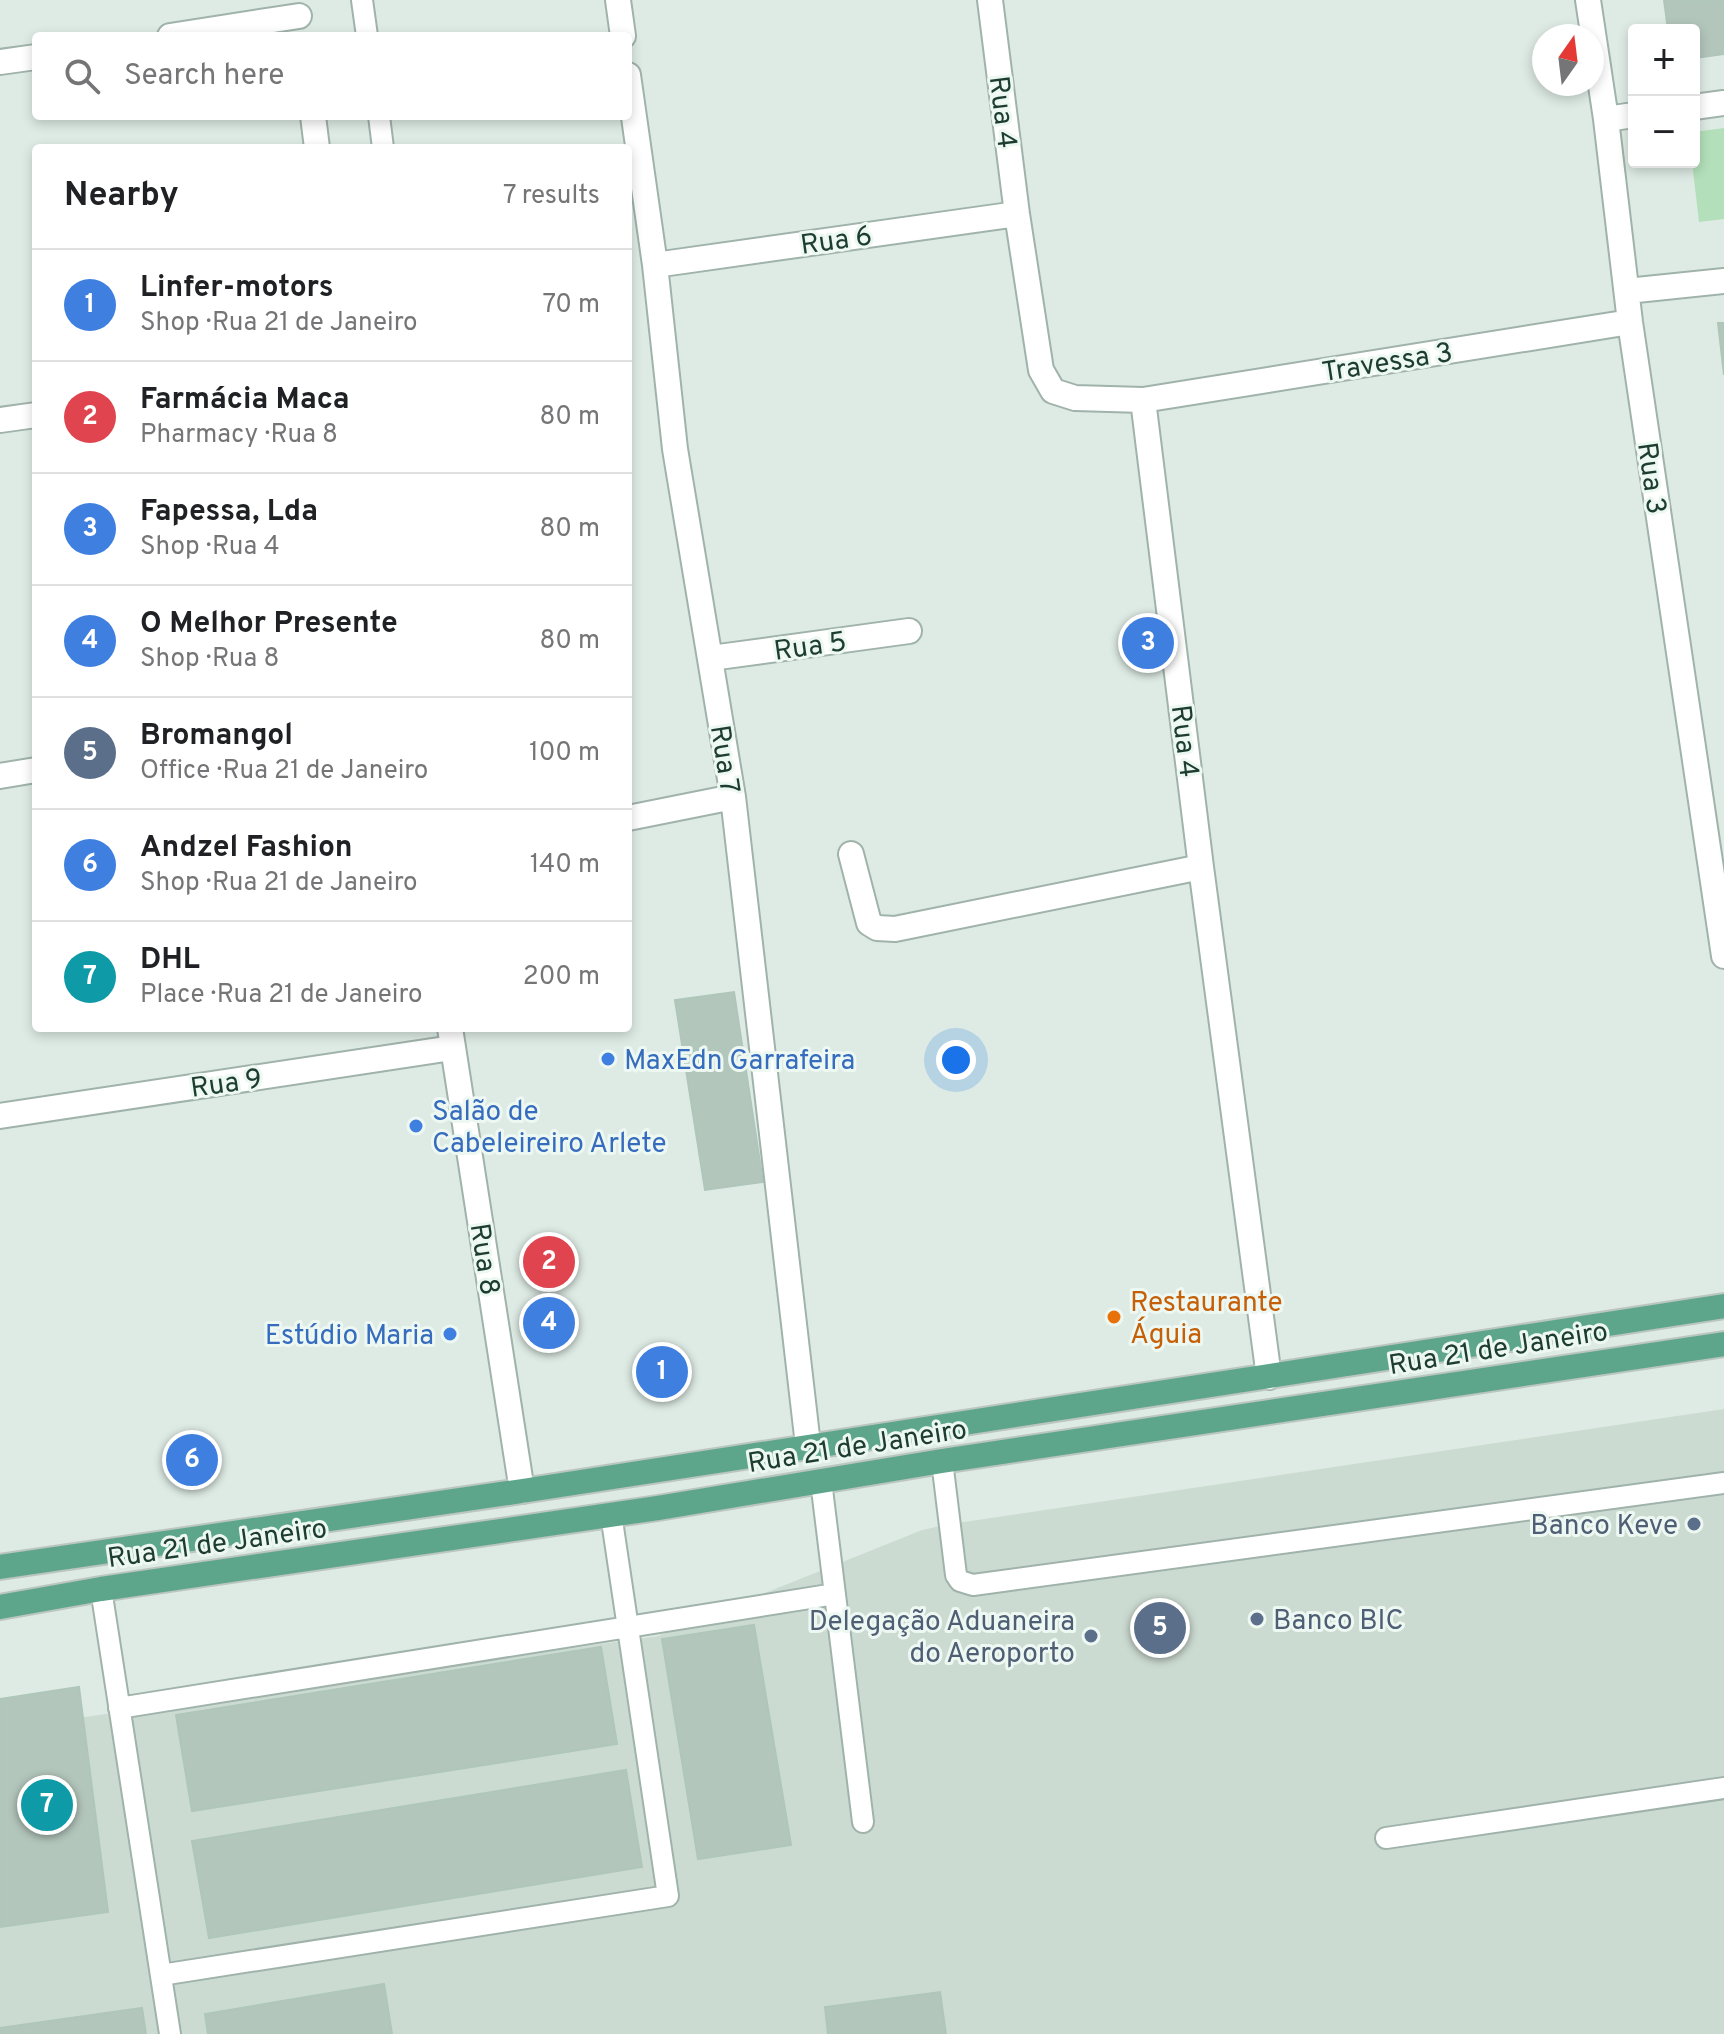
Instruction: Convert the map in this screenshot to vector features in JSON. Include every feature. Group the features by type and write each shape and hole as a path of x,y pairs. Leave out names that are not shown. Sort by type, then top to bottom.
{"main road":[{"name":"Rua 21 de Janeiro","path":"0,1567 522,1491 1724,1306"},
{"name":"Rua 21 de Janeiro","path":"0,1607 101,1589 1724,1344"}],"street":[{"path":"618,0 622,32"},
{"name":"Rua 4","path":"990,0 1017,214 1041,370 1053,391 1075,398 1143,400 1269,1377"},
{"name":"Rua 3","path":"1588,0 1606,119 1630,322 1724,956"},
{"path":"197,32 299,17"},
{"path":"0,62 32,58"},
{"name":"Rua 7","path":"632,103 655,265 675,449 733,797 808,1445"},
{"path":"1700,106 1724,103"},
{"path":"1606,119 1628,116"},
{"path":"314,120 316,144"},
{"name":"Rua 6","path":"655,265 1017,214"},
{"path":"1627,291 1724,281"},
{"name":"Travessa 3","path":"1143,400 1630,322"},
{"path":"0,420 32,416"},
{"name":"Rua 5","path":"711,658 909,631"},
{"path":"0,776 32,771"},
{"path":"632,817 733,797"},
{"path":"851,854 869,923 877,928 895,929 1201,867"},
{"name":"Rua 9","path":"0,1116 451,1038"},
{"name":"Rua 8","path":"451,1038 522,1491"}],"lane":[{"path":"362,0 366,32"},
{"path":"380,120 382,144"},
{"path":"942,1461 956,1575 960,1581 973,1585 1723,1483"},
{"path":"821,1481 863,1822"},
{"path":"161,1975 668,1896 611,1514"},
{"path":"101,1589 170,2034"},
{"path":"119,1708 835,1594"},
{"path":"1386,1838 1724,1788"}],"shaded area":[{"path":"1724,1409 1724,2034 0,2034 0,1729 658,1636 922,1530 950,1524"}],"green space":[{"path":"1724,128 1724,219 1699,222 1693,168 1700,168 1700,131"}],"building":[{"path":"1664,0 1724,0 1724,54 1700,57 1700,24 1667,24"},
{"path":"1718,323 1724,323 1724,375"},
{"path":"734,992 763,1182 705,1190 675,1000"},
{"path":"754,1625 791,1845 698,1859 662,1639"},
{"path":"601,1647 617,1744 192,1811 176,1715"},
{"path":"79,1687 108,1912 0,1927 0,1699"},
{"path":"626,1770 642,1867 209,1938 192,1841"},
{"path":"384,1984 392,2034 208,2034 205,2014"},
{"path":"940,1992 946,2034 828,2034 825,2007"},
{"path":"142,2008 146,2034 0,2034 0,2028"}],"place":[{"name":"Fapessa, Lda","path":"1148,643"},
{"name":"MaxEdn Garrafeira","path":"608,1059"},
{"name":"Salão de Cabeleireiro Arlete","path":"416,1126"},
{"name":"Farmácia Maca","path":"549,1262"},
{"name":"Restaurante Águia","path":"1114,1317"},
{"name":"O Melhor Presente","path":"549,1323"},
{"name":"Estúdio Maria","path":"450,1334"},
{"name":"Linfer-motors","path":"662,1372"},
{"name":"Andzel Fashion","path":"192,1460"},
{"name":"Banco Keve","path":"1694,1524"},
{"name":"Banco BIC","path":"1257,1619"},
{"name":"Bromangol","path":"1160,1628"},
{"name":"Delegação Aduaneira do Aeroporto","path":"1091,1636"},
{"name":"DHL","path":"47,1805"}]}
